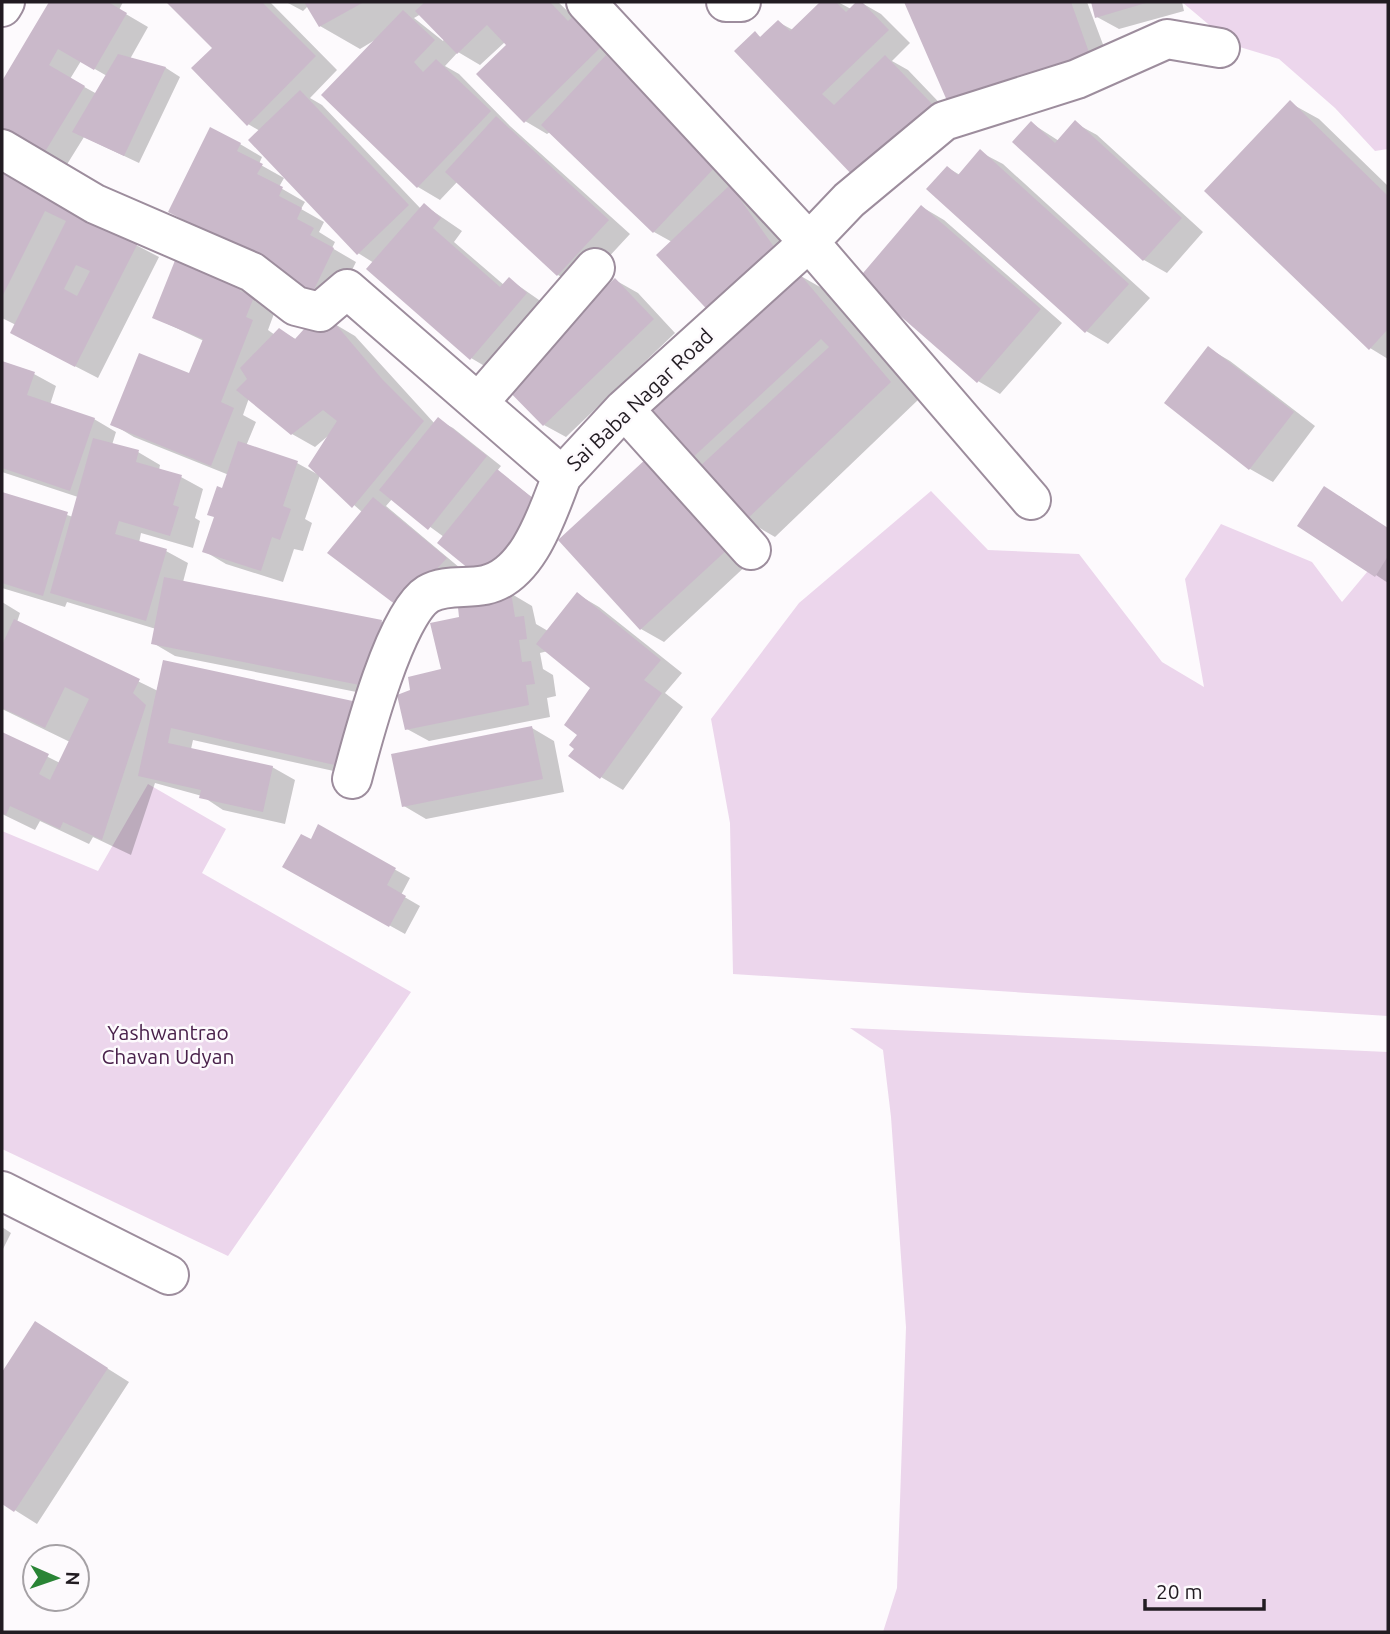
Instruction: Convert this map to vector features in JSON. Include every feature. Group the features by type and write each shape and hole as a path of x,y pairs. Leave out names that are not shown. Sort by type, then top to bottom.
{"street":[{"path":"2,7 5,2"},
{"path":"586,2 809,242 1031,500"},
{"path":"726,2 741,2"},
{"name":"Sai Baba Nagar Road","path":"2,149 95,204 252,272 296,306 320,312 347,289 562,476 624,410 809,242 849,200 944,121 1077,79 1167,39 1220,48"},
{"path":"478,403 595,268"},
{"path":"624,410 751,550"},
{"path":"352,779 373,697 410,615 426,595 446,587 487,584 515,565 538,538 562,476"},
{"path":"2,1191 169,1275"}],"green space":[{"path":"1182,2 1388,2 1388,149 1375,151 1335,108 1279,59 1233,45"},
{"path":"931,491 988,550 1079,554 1162,662 1204,687 1185,579 1221,524 1312,562 1342,602 1388,547 1388,1016 733,974 730,823 711,719 799,603"},
{"name":"Yashwantrao Chavan Udyan","path":"148,784 226,829 202,873 411,992 228,1256 2,1149 2,831 98,871"},
{"path":"850,1028 1388,1052 1388,1632 883,1632 897,1588 906,1327 891,1117 883,1050"}],"building":[{"path":"49,2 108,2 127,13 94,70 58,49 49,65 85,86 43,155 2,131 2,81"},
{"path":"166,2 262,2 316,56 247,126 191,68 212,48"},
{"path":"304,2 364,2 319,27"},
{"path":"425,2 550,2 568,21 577,13 605,43 524,123 476,74 506,45 487,25 457,54 415,11"},
{"path":"820,2 836,2 846,12 856,2 862,2 889,30 822,94 834,105 885,55 933,105 856,179 734,51 755,31 760,37 778,20 790,31"},
{"path":"904,2 1071,2 1091,58 948,103"},
{"path":"1091,2 1149,2 1095,18"},
{"path":"403,10 435,40 414,62 423,72 436,59 491,111 417,188 321,95"},
{"path":"118,54 166,67 124,156 72,132"},
{"path":"606,55 719,163 653,233 541,125"},
{"path":"300,90 409,205 357,255 248,140"},
{"path":"1290,100 1388,196 1388,329 1369,350 1204,191"},
{"path":"496,116 609,220 557,276 445,172"},
{"path":"1075,120 1182,218 1143,261 1012,142 1031,121 1055,143"},
{"path":"210,127 241,143 237,151 263,164 257,174 283,187 279,196 302,208 297,219 314,228 310,235 334,248 310,298 270,264 168,212"},
{"path":"980,149 1129,284 1085,333 926,189 947,166 958,175"},
{"path":"2,173 138,243 75,367 10,333 66,221 45,211 2,297","holes":["76,265 90,271 77,296 64,289"]},
{"path":"730,185 782,258 717,320 656,255"},
{"path":"424,203 441,218 433,228 500,287 509,277 527,293 470,360 366,269"},
{"path":"921,205 1041,309 977,383 858,279"},
{"path":"180,248 247,274 240,291 254,297 246,317 253,320 221,402 234,408 211,466 110,425 139,353 189,373 203,339 152,318"},
{"path":"798,272 891,382 745,521 697,469 829,347 821,339 689,461 645,413"},
{"path":"615,278 654,319 543,426 503,385"},
{"path":"314,318 333,321 382,379 424,421 352,508 308,466 337,421 323,410 291,435 236,390 247,379 240,368 279,328 295,339"},
{"path":"1208,346 1294,412 1249,470 1164,403"},
{"path":"2,361 35,372 27,395 95,418 70,491 2,468"},
{"path":"438,417 487,456 428,530 379,490"},
{"path":"93,438 139,450 136,462 182,475 173,505 179,507 170,536 119,521 115,534 167,549 146,621 50,593"},
{"path":"238,441 298,461 283,506 291,509 280,540 272,537 261,571 202,552 214,517 207,515 217,486 222,488"},
{"path":"647,458 729,548 640,630 558,540"},
{"path":"497,469 545,508 485,582 437,543"},
{"path":"1324,486 1388,528 1388,556 1375,577 1297,526"},
{"path":"2,492 68,512 43,596 2,583"},
{"path":"373,497 447,558 400,608 327,553"},
{"path":"164,577 382,620 370,687 151,644"},
{"path":"511,592 515,617 524,616 527,639 519,640 522,662 531,661 535,684 526,685 529,705 405,730 397,695 410,690 408,677 441,669 430,623 459,617 457,598"},
{"path":"577,592 661,660 644,680 662,693 600,779 568,756 574,749 569,745 577,735 564,725 590,688 536,644"},
{"path":"14,619 140,679 133,693 146,705 102,840 63,822 60,829 10,806 6,815 2,813 2,732 49,754 39,774 50,780 89,699 65,687 45,728 2,708 2,645"},
{"path":"163,660 362,703 348,768 171,728 168,743 273,766 263,812 199,798 201,790 138,776"},
{"path":"532,726 543,779 402,807 391,754"},
{"path":"318,824 396,868 387,885 406,896 389,927 282,867 301,834 311,839"},
{"path":"35,1321 108,1368 14,1512 2,1504 2,1372"}]}
